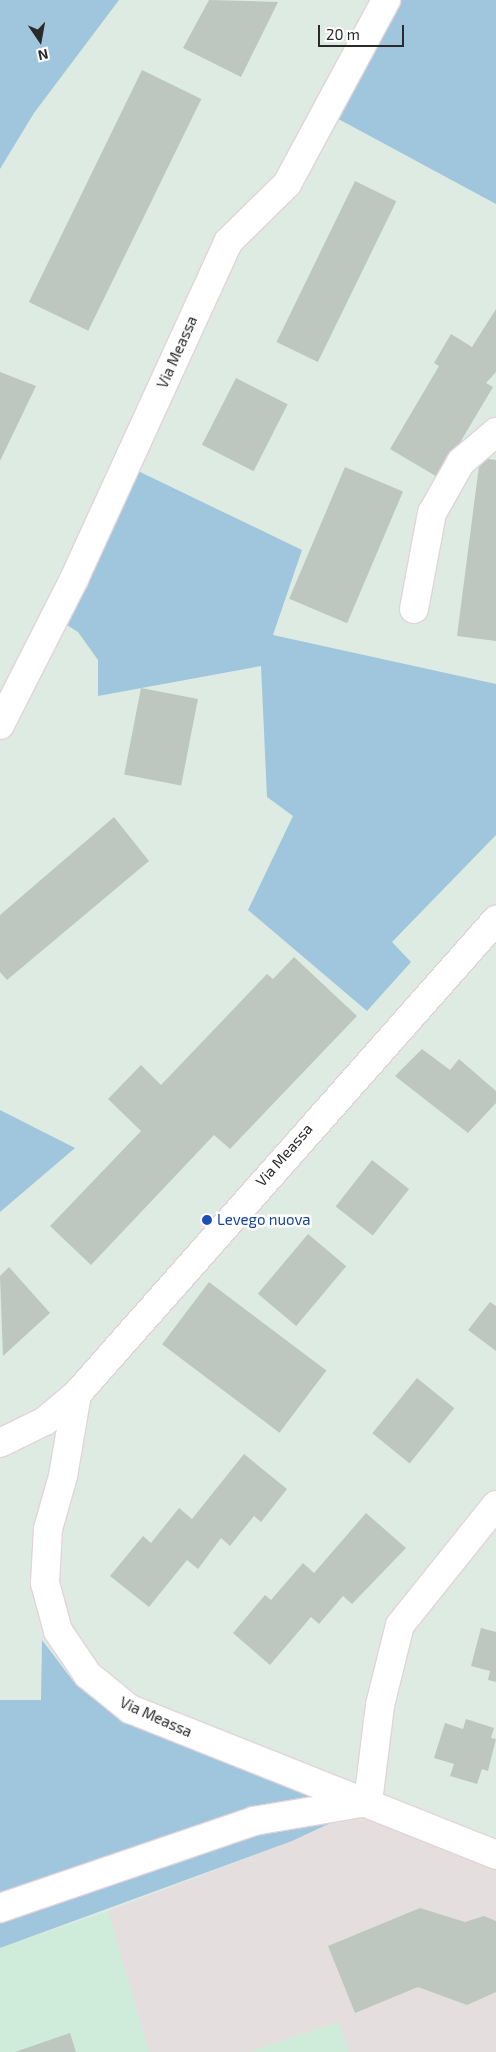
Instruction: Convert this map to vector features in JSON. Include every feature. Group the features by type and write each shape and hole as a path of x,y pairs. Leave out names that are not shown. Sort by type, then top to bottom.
{"street":[{"name":"Via Meassa","path":"0,725 74,579 228,242 287,184 386,0"},
{"path":"414,609 432,513 462,462 496,432"},
{"name":"Via Meassa","path":"0,1443 45,1421 77,1394 496,920"},
{"name":"Via Meassa","path":"77,1394 45,1556 51,1610 70,1655 108,1694 130,1709 368,1802 496,1855"},
{"path":"0,1908 254,1821 368,1802 380,1705 400,1625 496,1505"}],"shaded area":[{"path":"0,0 119,0 34,113 0,169"},
{"path":"394,0 496,0 496,204 331,115"},
{"path":"136,470 302,550 273,635 496,684 496,835 392,942 411,962 367,1011 248,910 293,816 267,797 261,666 98,696 98,660 78,632 62,622"},
{"path":"0,1110 75,1148 0,1212"},
{"path":"42,1640 73,1681 110,1711 162,1735 367,1806 292,1841 0,1948 0,1700 41,1700"},
{"path":"367,1806 496,1861 496,2052 349,2052 338,2022 248,2052 149,2052 108,1911 292,1841"},
{"path":"108,1911 149,2052 0,2052 0,1948"},
{"path":"338,2022 349,2052 248,2052"}],"building":[{"path":"209,0 278,2 241,77 183,48"},
{"path":"142,70 201,99 88,331 29,302"},
{"path":"355,181 396,201 318,362 277,342"},
{"path":"496,309 496,372 486,383 493,387 439,478 390,449 439,366 434,363 451,334 472,347"},
{"path":"0,372 36,386 0,461"},
{"path":"236,378 288,404 254,471 202,445"},
{"path":"480,458 496,460 496,641 457,636"},
{"path":"345,467 403,492 347,623 289,599"},
{"path":"141,688 198,699 181,785 124,774"},
{"path":"114,817 149,861 7,980 0,972 0,915"},
{"path":"294,957 357,1016 230,1149 214,1135 91,1265 50,1226 141,1131 108,1099 141,1065 161,1085 267,974 273,979"},
{"path":"422,1049 450,1070 459,1059 496,1091 496,1103 468,1133 395,1076"},
{"path":"372,1160 409,1189 373,1235 336,1206"},
{"path":"308,1234 346,1266 296,1326 258,1294"},
{"path":"9,1267 50,1313 3,1356 0,1276"},
{"path":"209,1282 326,1370 279,1433 162,1344"},
{"path":"490,1302 496,1306 496,1351 468,1330"},
{"path":"417,1378 454,1408 410,1463 372,1433"},
{"path":"244,1454 287,1489 261,1522 254,1516 230,1546 221,1538 198,1569 187,1560 149,1607 110,1576 143,1536 151,1543 179,1508 192,1519"},
{"path":"366,1513 406,1548 352,1604 343,1596 319,1624 311,1617 270,1665 233,1633 265,1595 271,1600 303,1563 314,1573"},
{"path":"481,1628 496,1632 496,1682 488,1680 490,1671 471,1666"},
{"path":"466,1719 494,1728 491,1738 496,1739 488,1771 482,1769 477,1784 450,1776 454,1764 434,1758 445,1723 463,1729"},
{"path":"420,1908 465,1922 484,1916 496,1921 496,1992 467,2005 418,1987 355,2013 328,1946"},
{"path":"70,2033 76,2052 15,2052"}],"place":[{"name":"Levego nuova","path":"207,1220"}]}
